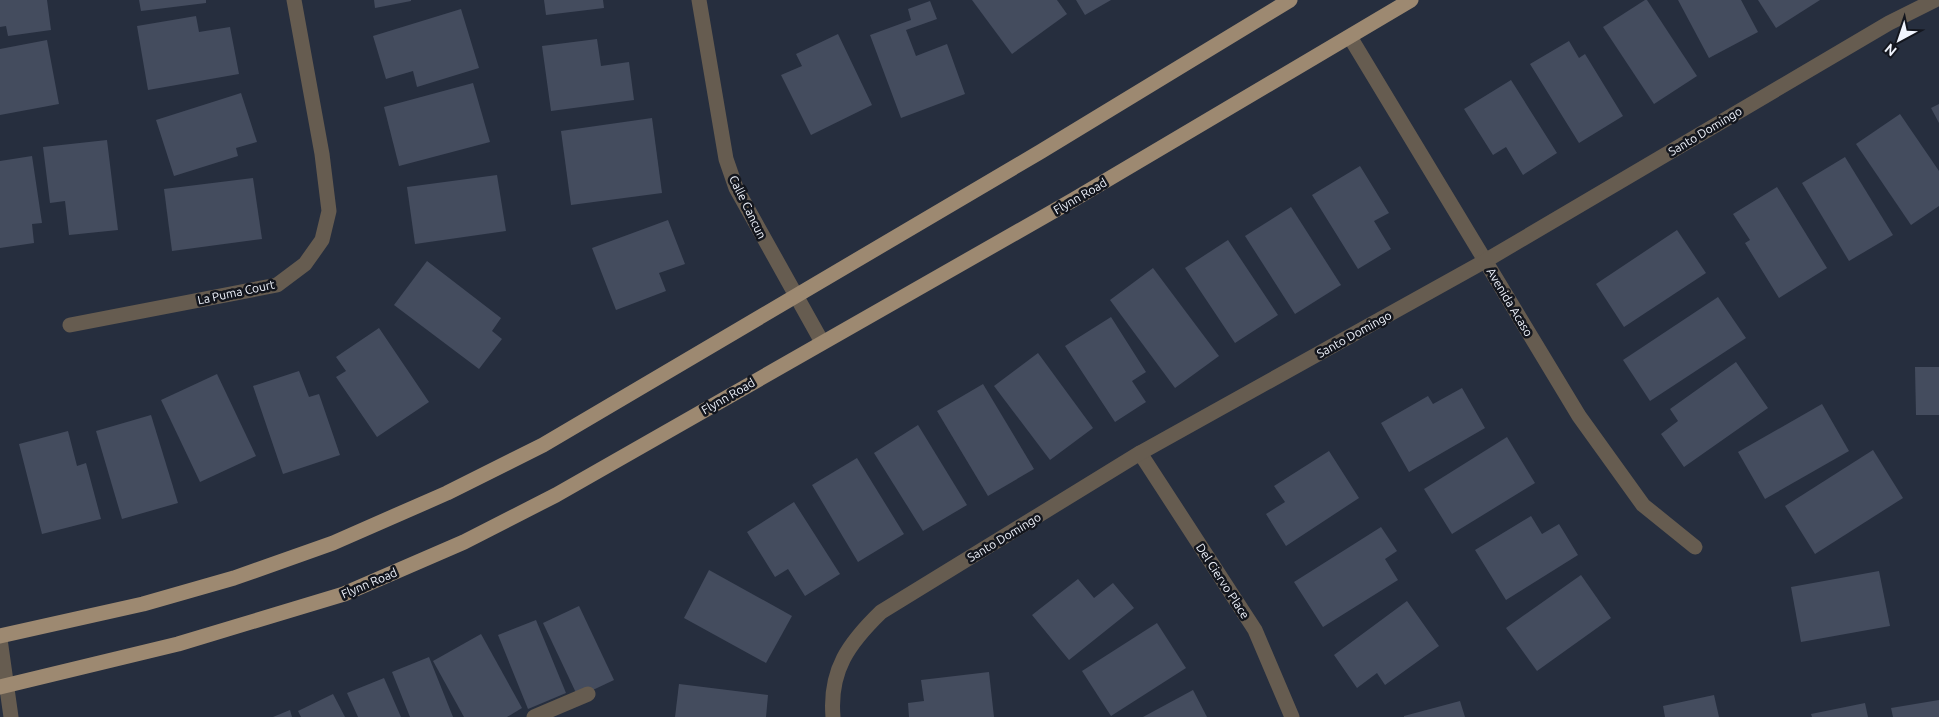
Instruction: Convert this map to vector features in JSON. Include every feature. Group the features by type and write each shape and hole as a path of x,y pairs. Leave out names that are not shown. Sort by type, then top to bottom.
{"main road":[{"path":"0,638 143,604 234,578 333,543 447,493 543,445 795,297 1290,0"},
{"name":"Flynn Road","path":"4,687 178,644 344,594 464,542 556,495 1073,200 1410,0"}],"street":[{"name":"La Puma Court","path":"70,324 277,285 305,264 322,240 329,211 322,154 294,0"},
{"name":"Calle Cancun","path":"699,0 726,159 736,188 795,297 822,342"},
{"name":"Santo Domingo","path":"833,717 831,695 841,660 862,630 881,612 1140,453 1485,261 1888,23 1935,0"},
{"name":"Avenida Acaso","path":"1350,37 1579,416 1617,472 1643,505 1695,548"},
{"name":"Del Ciervo Place","path":"1140,453 1255,630 1292,717"},
{"path":"0,638 4,687 11,717"},
{"path":"534,717 588,694"}],"building":[{"path":"0,0 47,0 51,30 8,36 6,26 0,27"},
{"path":"139,0 206,0 206,3 141,11"},
{"path":"374,0 411,0 411,1 375,8"},
{"path":"544,0 603,0 604,8 546,15"},
{"path":"972,0 1057,0 1067,14 1012,54"},
{"path":"1076,0 1111,0 1085,15"},
{"path":"1647,0 1697,76 1654,104 1603,27"},
{"path":"1678,0 1741,0 1758,32 1709,58"},
{"path":"1758,0 1820,0 1776,28"},
{"path":"930,1 937,19 906,30 916,56 947,44 965,94 901,118 870,35 911,20 908,9"},
{"path":"461,9 479,68 417,87 413,71 386,79 373,36"},
{"path":"196,16 199,32 230,27 239,74 148,90 137,26"},
{"path":"838,34 872,105 811,135 781,75 802,66 796,54"},
{"path":"597,39 601,66 629,62 634,100 551,111 542,46"},
{"path":"47,40 59,104 0,115 0,49"},
{"path":"1569,41 1579,58 1585,54 1623,116 1579,143 1530,64"},
{"path":"1511,80 1557,153 1523,175 1506,147 1493,155 1464,109"},
{"path":"473,83 490,142 399,166 384,107"},
{"path":"241,93 257,142 236,148 238,156 174,176 156,120"},
{"path":"1939,104 1939,123 1931,108"},
{"path":"1900,114 1939,171 1939,206 1911,225 1856,144"},
{"path":"652,118 662,193 571,205 561,131"},
{"path":"107,140 118,230 69,235 65,201 50,203 43,147"},
{"path":"32,156 42,223 32,224 34,243 0,248 0,161"},
{"path":"1845,157 1893,235 1849,261 1802,183"},
{"path":"1360,166 1389,213 1374,221 1391,249 1358,269 1312,195"},
{"path":"497,175 506,231 415,244 407,187"},
{"path":"253,178 262,239 172,251 164,189"},
{"path":"1777,187 1827,268 1779,298 1745,243 1750,240 1733,214"},
{"path":"1291,207 1341,285 1295,314 1245,236"},
{"path":"668,220 685,264 659,273 666,291 616,310 592,248"},
{"path":"1677,230 1706,273 1624,327 1596,284"},
{"path":"1228,240 1278,315 1235,343 1185,268"},
{"path":"427,261 501,318 492,331 502,339 479,369 394,305"},
{"path":"1153,268 1219,356 1175,388 1110,300"},
{"path":"1718,297 1746,338 1650,401 1623,360"},
{"path":"1111,317 1146,372 1132,381 1146,402 1115,422 1065,346"},
{"path":"379,328 429,402 377,437 336,377 346,371 336,357"},
{"path":"1038,353 1093,428 1050,460 994,386"},
{"path":"1736,362 1768,408 1684,467 1661,434 1678,421 1670,409"},
{"path":"1915,367 1939,367 1939,415 1916,415"},
{"path":"299,371 309,397 319,394 340,455 283,474 253,386"},
{"path":"217,374 256,456 200,482 161,400"},
{"path":"983,384 1034,469 988,496 937,411"},
{"path":"1462,388 1485,428 1409,472 1381,423 1428,396 1433,404"},
{"path":"1822,404 1849,451 1765,499 1738,452"},
{"path":"151,415 178,503 122,519 96,431"},
{"path":"918,425 967,505 923,531 874,453"},
{"path":"68,431 77,466 86,463 101,519 42,534 19,444"},
{"path":"1507,437 1535,483 1452,534 1424,489"},
{"path":"1873,450 1903,498 1815,554 1785,506"},
{"path":"1329,451 1359,498 1286,546 1266,514 1285,502 1274,486"},
{"path":"857,458 904,534 858,562 812,485"},
{"path":"794,502 840,574 805,596 788,569 775,577 747,532"},
{"path":"1531,516 1542,534 1559,524 1578,555 1506,600 1475,550"},
{"path":"1381,527 1397,551 1385,559 1398,580 1323,627 1294,582"},
{"path":"709,570 792,616 766,663 684,618"},
{"path":"1879,571 1890,626 1801,642 1791,587"},
{"path":"1581,575 1611,618 1537,671 1506,628"},
{"path":"1078,579 1094,598 1113,583 1134,608 1069,660 1032,615"},
{"path":"1407,601 1439,646 1385,685 1377,673 1357,688 1334,655"},
{"path":"579,606 614,680 578,697 543,623"},
{"path":"536,620 566,693 528,709 498,635"},
{"path":"1157,623 1186,668 1111,716 1082,671"},
{"path":"481,634 522,708 507,717 464,717 433,661"},
{"path":"429,657 453,717 410,717 392,672"},
{"path":"989,672 994,717 909,717 908,703 924,701 921,680"},
{"path":"384,678 401,717 358,717 347,693"},
{"path":"679,684 768,695 766,717 675,717"},
{"path":"1193,690 1207,717 1143,717"},
{"path":"333,694 345,717 301,717 298,711"},
{"path":"1714,695 1719,717 1665,717 1663,706"},
{"path":"1939,700 1939,717 1893,717 1891,708"},
{"path":"1460,701 1465,717 1404,717 1404,716"},
{"path":"1865,703 1868,717 1812,717 1811,714"},
{"path":"290,710 292,717 273,717"}]}
